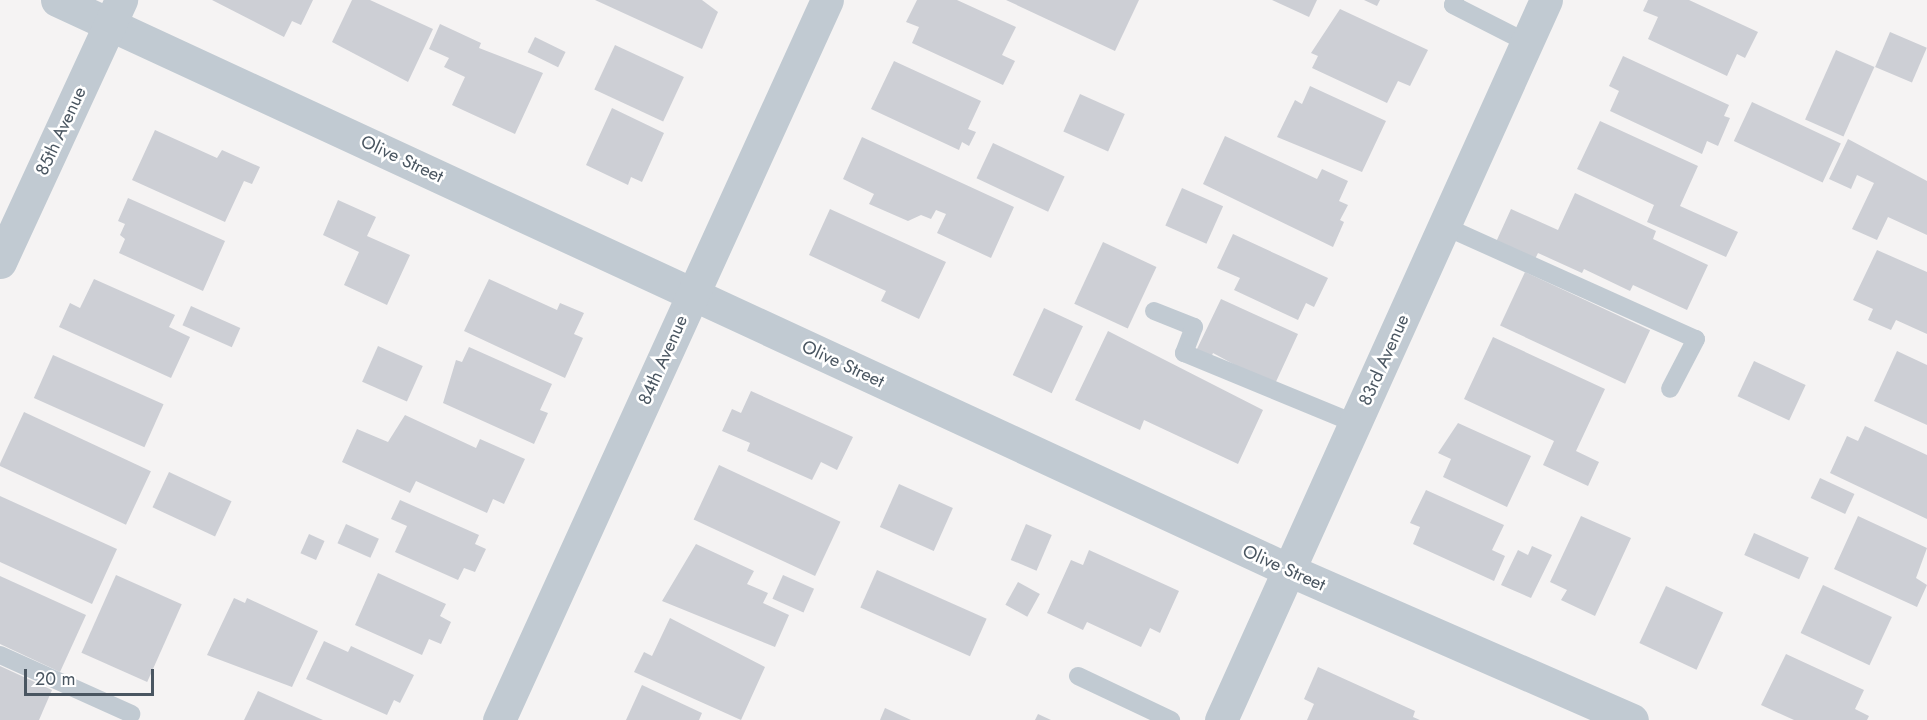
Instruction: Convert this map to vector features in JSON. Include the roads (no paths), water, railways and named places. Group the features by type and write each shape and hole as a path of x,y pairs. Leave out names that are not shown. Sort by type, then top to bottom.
{"street":[{"name":"Olive Street","path":"57,0 116,11 693,294 1291,572 1632,720"},
{"name":"84th Avenue","path":"499,720 827,0"},
{"name":"83rd Avenue","path":"1221,720 1291,572 1546,0"},
{"name":"85th Avenue","path":"0,262 116,11"}],"lane":[{"path":"1455,0 1453,5 1526,42"},
{"path":"1444,226 1696,339 1670,389"},
{"path":"1154,311 1194,327 1184,353 1356,424"},
{"path":"0,655 130,714"},
{"path":"1078,676 1171,720"}]}
